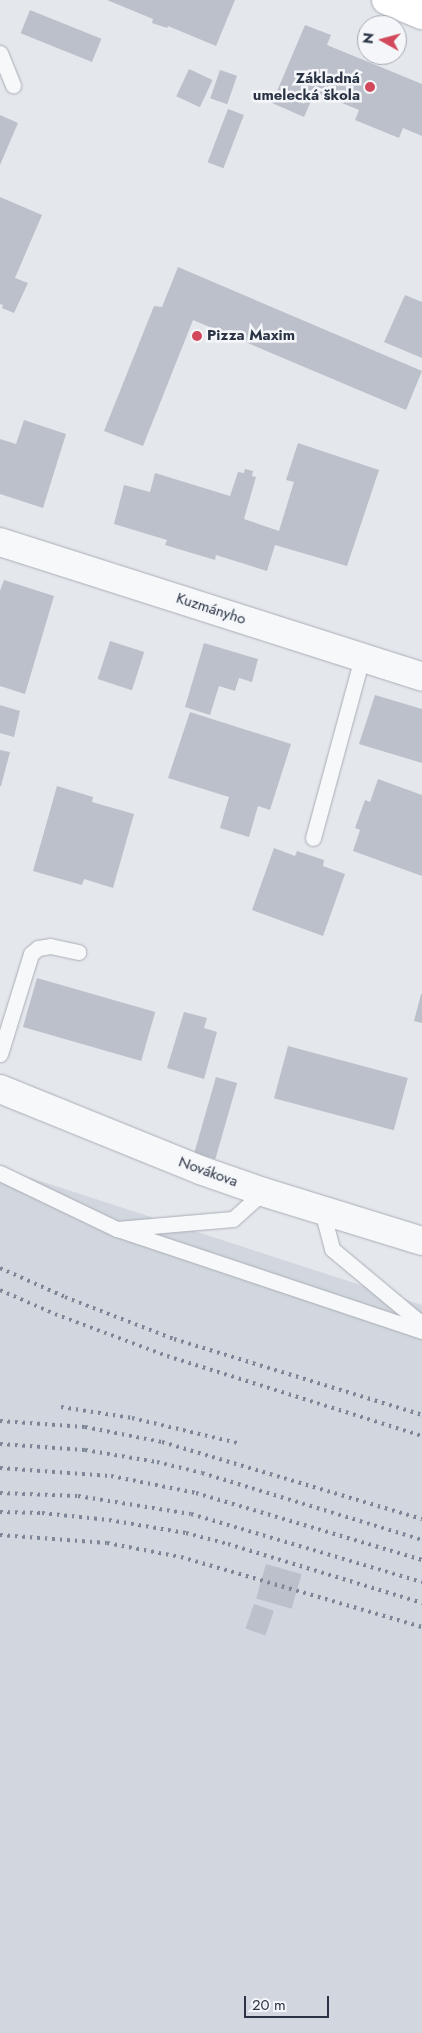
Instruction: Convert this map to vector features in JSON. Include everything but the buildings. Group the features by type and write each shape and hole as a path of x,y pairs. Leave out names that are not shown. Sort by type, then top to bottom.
{"main road":[{"path":"386,0 422,15"}],"street":[{"name":"Kuzmányho","path":"0,542 422,677"},
{"name":"Novákova","path":"0,1089 106,1133 263,1192 422,1241"}],"lane":[{"path":"0,53 4,58 13,86"},
{"path":"313,838 362,658"},
{"path":"0,1054 31,954 38,948 50,946 78,952"},
{"path":"0,1173 117,1229 422,1331"},
{"path":"117,1229 233,1219 263,1192"},
{"path":"322,1211 332,1249 422,1324"}],"shaded area":[{"path":"0,1168 422,1305 422,2033 0,2033"}],"railway":[{"path":"0,1268 65,1297 174,1339 422,1415"},
{"path":"0,1290 55,1314 167,1356 422,1436"},
{"path":"61,1407 132,1418 238,1443"},
{"path":"0,1421 85,1427 162,1442 422,1519"},
{"path":"0,1444 85,1450 157,1462 202,1473 422,1540"},
{"path":"0,1468 111,1476 196,1493 422,1560"},
{"path":"0,1493 78,1496 191,1514 422,1582"},
{"path":"0,1512 42,1513 109,1520 186,1533 422,1603"},
{"path":"0,1535 107,1543 181,1557 422,1627"}],"place":[{"name":"Základná umelecká škola","path":"370,87"},
{"name":"Pizza Maxim","path":"197,336"}]}
